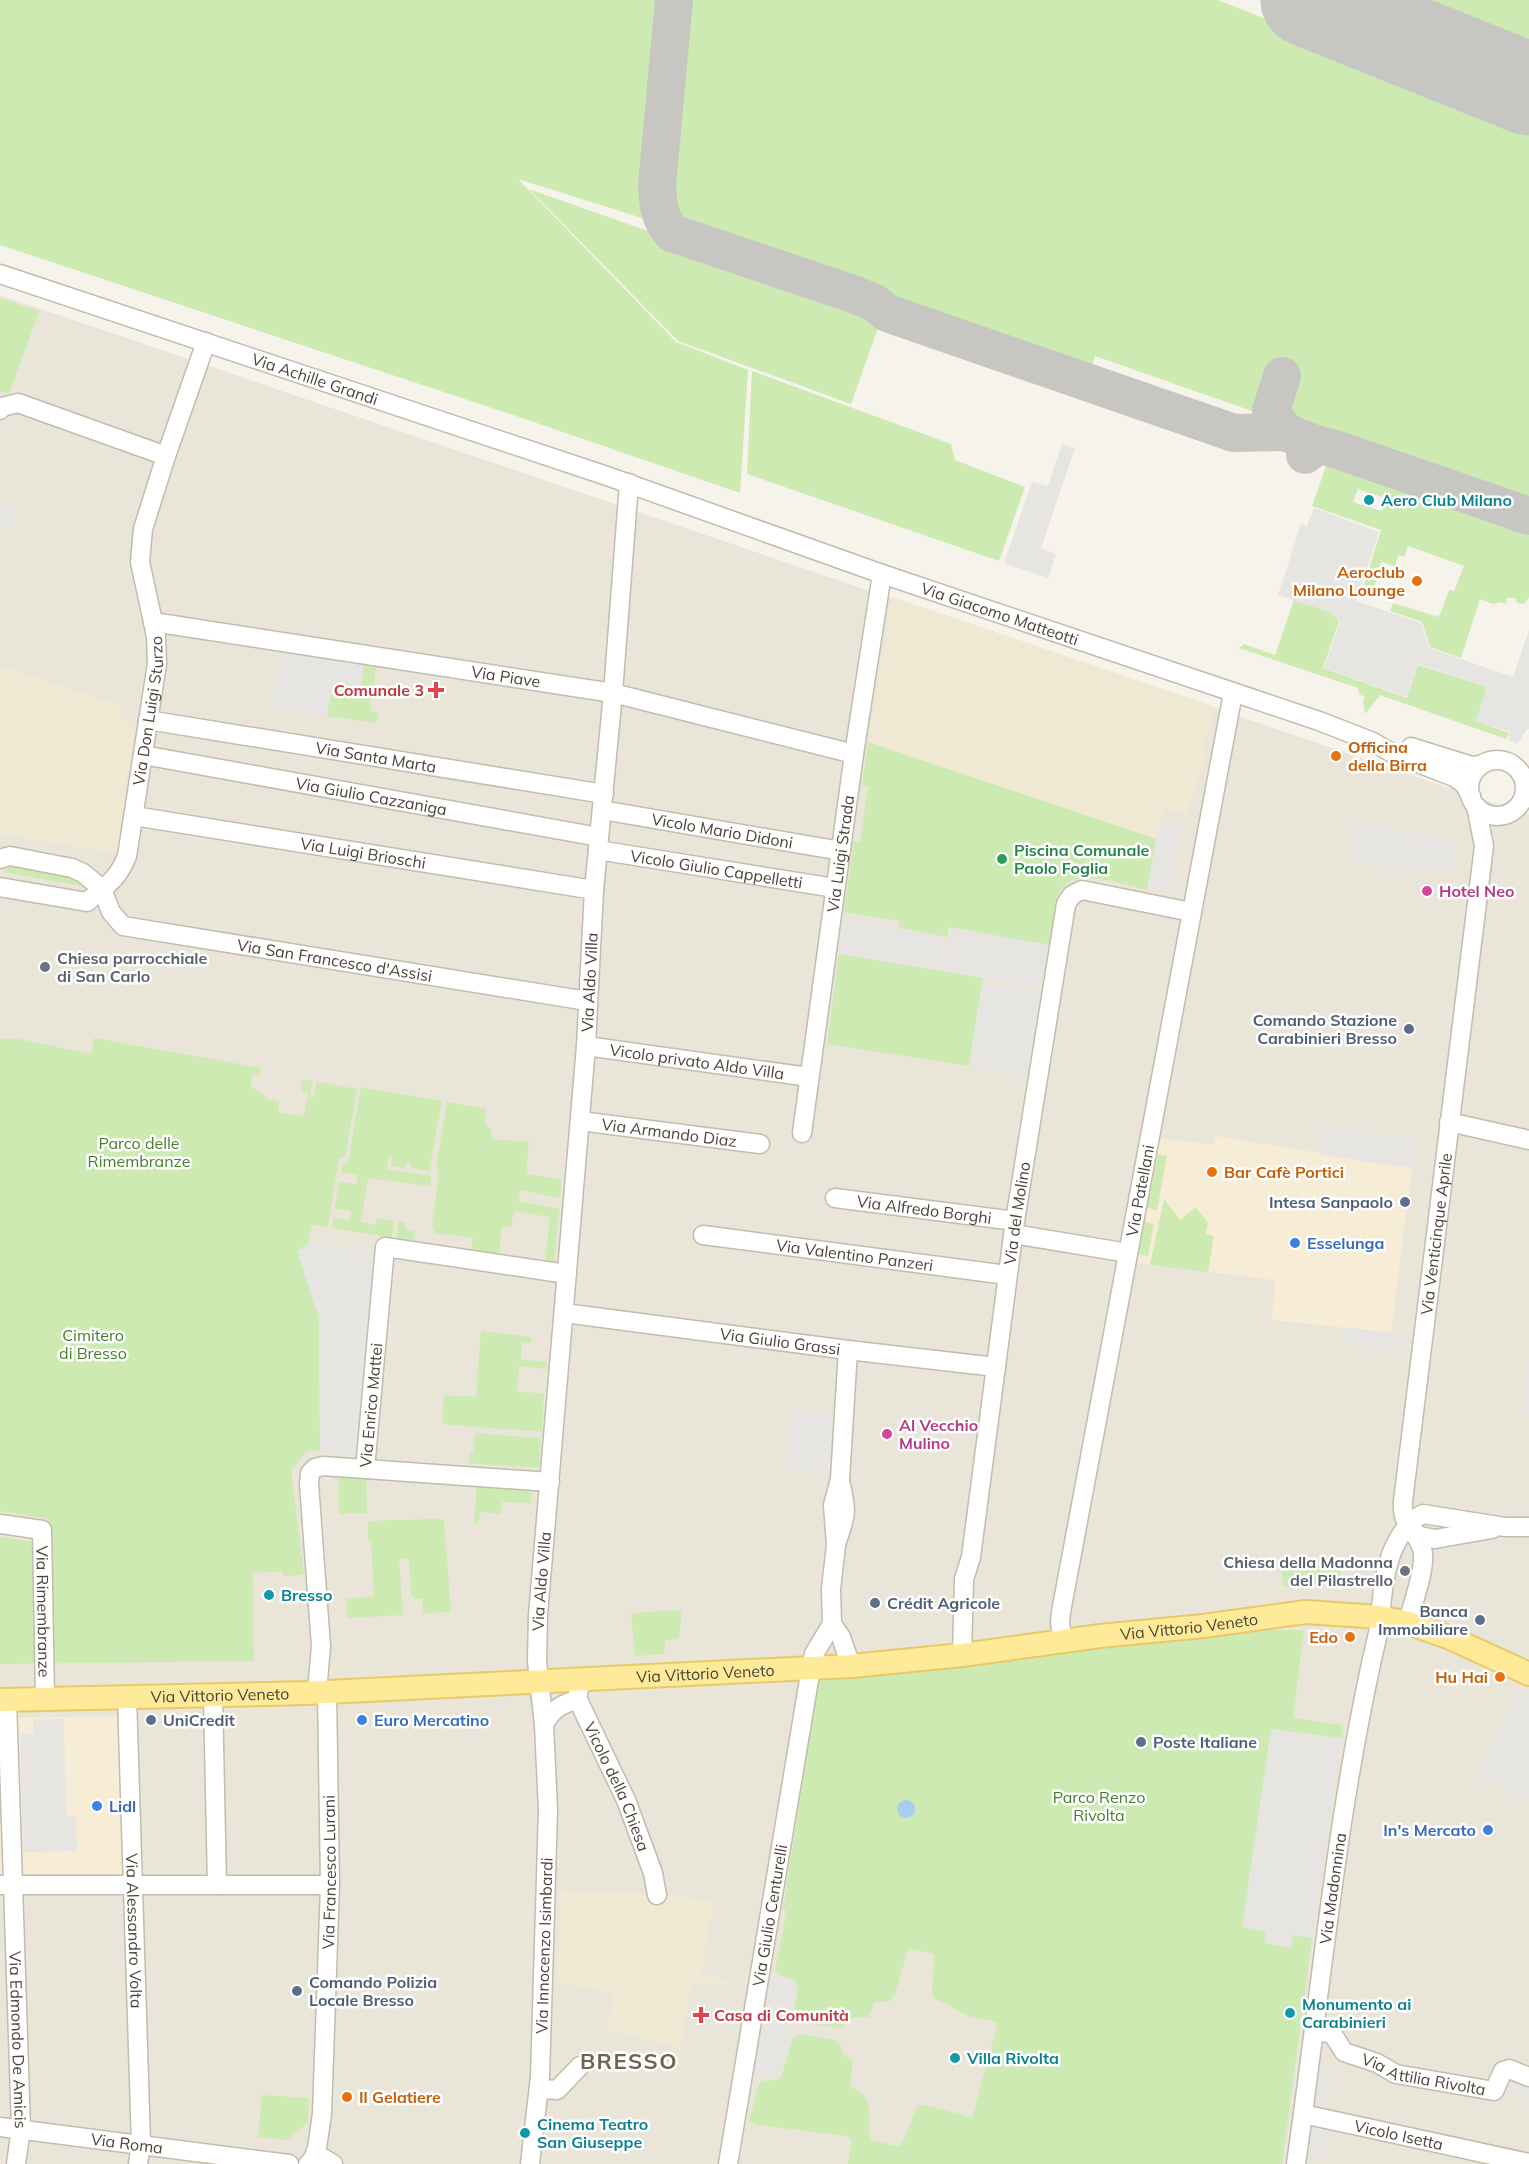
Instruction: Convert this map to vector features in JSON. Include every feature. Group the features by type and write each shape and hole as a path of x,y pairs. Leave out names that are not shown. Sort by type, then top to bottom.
{"main road":[{"name":"Via Vittorio Veneto","path":"3,1700 213,1696 539,1681 580,1690 962,1655 1063,1641 1203,1626 1289,1612 1322,1612 1379,1617 1408,1623 1448,1637 1529,1674"}],"street":[{"name":"Via Achille Grandi","path":"0,274 629,483"},
{"name":"Via Don Luigi Sturzo","path":"102,889 114,880 127,856 157,664 156,636 140,562 143,529 206,342"},
{"path":"0,410 2,407 18,403 166,456"},
{"name":"Via Giacomo Matteotti","path":"629,483 882,574 1267,704 1372,742 1392,753 1454,777 1464,784 1473,801"},
{"name":"Via Aldo Villa","path":"539,1681 538,1615 580,1121 594,890 613,693 629,483"},
{"name":"Via Luigi Strada","path":"802,1133 854,754 882,574"},
{"name":"Via Piave","path":"153,622 613,693 854,754"},
{"name":"Via Patellani","path":"1063,1641 1061,1612 1233,693"},
{"name":"Via Patellani","path":"1224,741 1235,721 1246,712 1267,704"},
{"name":"Via Santa Marta","path":"148,720 603,802"},
{"name":"Via Giacomo Matteotti","path":"1372,742 1400,744 1472,766 1481,765"},
{"name":"Via Giulio Cazzaniga","path":"143,755 599,843"},
{"path":"1502,760 1521,769 1525,800 1516,808 1508,813 1491,815 1473,801 1471,778 1481,765 1488,761 1502,760"},
{"name":"Via Venticinque Aprile","path":"1408,1527 1402,1514 1404,1492 1484,846 1473,801"},
{"name":"Vicolo Mario Didoni","path":"603,802 841,851"},
{"name":"Via Venticinque Aprile","path":"1484,846 1498,822 1508,813"},
{"name":"Via Luigi Brioschi","path":"134,816 594,890"},
{"name":"Vicolo Giulio Cappelletti","path":"599,843 835,888"},
{"path":"0,860 10,856 72,868 83,873 102,889 87,902 0,887"},
{"name":"Via San Francesco d'Assisi","path":"102,889 111,912 123,926 587,1001"},
{"name":"Via del Molino","path":"962,1655 964,1579 971,1557 1014,1228 1066,904 1072,895 1082,890 1191,912"},
{"name":"Vicolo privato Aldo Villa","path":"586,1046 809,1077"},
{"name":"Via Armando Diaz","path":"580,1121 760,1144"},
{"path":"1449,1122 1529,1140"},
{"name":"Via Alfredo Borghi","path":"834,1198 1014,1228 1128,1253"},
{"name":"Via Valentino Panzeri","path":"703,1235 1008,1275"},
{"name":"Via Enrico Mattei","path":"322,1692 310,1473 322,1466 365,1468 385,1247 567,1274"},
{"name":"Via Giulio Grassi","path":"564,1313 996,1367"},
{"path":"848,1350 840,1479 846,1504 846,1518 836,1545 831,1589 832,1624 844,1644 851,1666"},
{"path":"365,1468 550,1482"},
{"name":"Via Rimembranze","path":"0,1524 42,1530 45,1699"},
{"path":"1408,1527 1420,1536 1435,1539 1505,1527 1529,1527"},
{"path":"1379,1617 1385,1576 1392,1553 1399,1538 1408,1527"},
{"path":"1408,1527 1420,1544 1423,1554 1408,1623"},
{"name":"Via Madonnina","path":"1296,2164 1348,1774 1378,1632 1379,1617"},
{"name":"Via Giulio Centurelli","path":"728,2164 811,1668 814,1654 832,1624"},
{"name":"Via Innocenzo Isimbardi","path":"530,2164 539,2089 548,1810 544,1725 539,1681"},
{"path":"544,1725 554,1711 569,1702 580,1690"},
{"name":"Vicolo della Chiesa","path":"580,1690 626,1800 653,1873 657,1895"},
{"name":"Via Francesco Lurani","path":"311,2162 317,2148 322,2114 330,1885 322,1692"},
{"path":"213,1696 217,1886"},
{"name":"Via Alessandro Volta","path":"127,1697 141,2144 138,2164"},
{"name":"Via Edmondo De Amicis","path":"3,1700 7,1885 21,2129 16,2164"},
{"path":"7,1885 330,1885"},
{"name":"Via Attilia Rivolta","path":"1315,2032 1332,2033 1344,2052 1377,2063 1396,2074 1494,2091 1503,2071 1509,2068 1529,2077"},
{"path":"539,2089 557,2090 580,2066"},
{"name":"Vicolo Isetta","path":"1303,2114 1529,2163"},
{"name":"Via Roma","path":"0,2127 289,2164"},
{"path":"311,2162 323,2158 333,2164"}],"shaded area":[{"path":"0,295 1529,815 1529,2164 0,2164"},
{"path":"1062,444 1075,448 1041,548 1056,554 1048,578 1004,563 1032,482 1048,486"},
{"path":"0,501 17,507 10,530 0,527"},
{"path":"1314,508 1379,532 1356,601 1421,623 1429,648 1513,677 1529,630 1529,729 1517,744 1508,740 1510,732 1476,721 1487,687 1418,664 1407,697 1324,668 1340,621 1331,612 1278,595 1301,524 1307,526"},
{"path":"892,597 1216,707 1201,750 1207,753 1186,815 1166,808 1156,839 868,742"},
{"path":"281,650 364,662 361,686 332,681 327,716 271,708"},
{"path":"0,666 122,706 118,718 135,723 117,853 0,834"},
{"path":"1354,822 1458,842 1452,875 1397,864 1395,868 1347,859"},
{"path":"1167,824 1181,827 1170,894 1147,890 1159,826"},
{"path":"843,918 945,937 940,970 839,954"},
{"path":"950,929 1052,945 1045,989 943,971"},
{"path":"982,984 1044,994 1031,1077 969,1066"},
{"path":"1325,1126 1416,1139 1411,1168 1321,1155"},
{"path":"1215,1136 1412,1168 1391,1333 1272,1320 1275,1280 1136,1263 1160,1138 1213,1145"},
{"path":"309,1243 374,1253 357,1456 320,1450 319,1318 297,1251"},
{"path":"1343,1327 1404,1334 1402,1349 1342,1342"},
{"path":"1529,1357 1529,1417 1521,1416"},
{"path":"790,1410 832,1412 829,1474 786,1471"},
{"path":"1518,1689 1529,1694 1529,1802 1477,1776"},
{"path":"123,1716 128,1876 0,1880 0,1718"},
{"name":"Lidl","path":"64,1719 66,1816 76,1816 77,1851 23,1852 20,1734 33,1734 33,1720"},
{"path":"1271,1729 1341,1738 1312,1938 1293,1935 1291,1948 1265,1943 1266,1931 1242,1927"},
{"path":"560,1890 638,1893 713,1900 701,1975 726,1980 725,1987 692,1981 680,2047 608,2029 613,1993 557,1982"},
{"path":"772,1976 795,1983 781,2073 754,2076"},
{"path":"1319,2068 1335,2070 1326,2106 1314,2103"},
{"path":"1510,2079 1529,2088 1529,2100 1505,2089"},
{"path":"1312,2124 1330,2129 1324,2160 1306,2156"}],"green space":[{"path":"0,0 667,0 645,219 518,179 676,342 748,370 740,493 525,419 0,245"},
{"path":"680,0 1218,0 1529,124 1529,499 1267,410 1266,416 1095,356 1091,370 676,226 667,213 666,148"},
{"path":"1393,0 1529,0 1529,54"},
{"path":"529,189 883,314 851,404 678,341"},
{"path":"0,298 39,311 9,394 0,391"},
{"path":"752,371 951,444 955,460 1025,487 999,561 747,474"},
{"path":"1327,463 1529,531 1529,597 1524,604 1517,603 1515,598 1507,598 1506,604 1500,602 1493,604 1480,599 1461,658 1430,647 1422,622 1390,611 1393,603 1439,617 1449,590 1454,591 1464,566 1408,546 1404,557 1398,555 1395,566 1381,562 1374,588 1364,585 1381,530 1312,506","holes":["1358,489 1385,498 1381,511 1353,502"]},
{"path":"1294,600 1331,612 1339,621 1323,668 1407,698 1418,665 1487,687 1476,721 1509,733 1506,739 1380,695 1365,714 1363,702 1365,697 1359,694 1358,688 1239,648 1244,644 1275,655"},
{"path":"364,662 376,665 373,696 369,700 372,712 379,713 376,723 327,716 330,695 341,696 343,682 361,685"},
{"name":"Piscina Comunale Paolo Foglia","path":"868,742 1156,839 1147,890 1101,879 1077,879 1068,883 1061,889 1056,901 1051,945 949,927 947,937 899,928 900,921 844,912 854,841 860,842 868,786 862,785"},
{"path":"14,864 76,877 81,886 3,872"},
{"path":"839,954 983,978 969,1066 827,1044"},
{"name":"Parco delle Rimembranze","path":"94,1038 261,1068 260,1076 252,1074 251,1086 270,1100 279,1101 278,1112 304,1116 308,1093 301,1091 302,1080 313,1081 310,1097 313,1098 317,1082 357,1089 345,1158 339,1158 328,1227 311,1225 309,1243 298,1252 319,1318 320,1450 306,1452 291,1471 304,1575 283,1576 283,1571 253,1573 254,1661 0,1664 0,1537 34,1542 48,1519 0,1511 0,1039 19,1039 91,1054"},
{"path":"361,1087 442,1101 429,1171 410,1168 411,1163 407,1162 405,1168 391,1166 392,1158 389,1157 386,1169 431,1176 430,1186 368,1178 361,1222 376,1225 377,1218 394,1221 392,1238 332,1228 334,1217 350,1220 351,1211 335,1208 339,1182 356,1184 357,1175 341,1173 343,1163 348,1163"},
{"path":"447,1102 486,1109 485,1124 492,1130 491,1139 529,1142 526,1174 562,1179 560,1198 520,1190 518,1201 559,1209 554,1262 545,1261 550,1217 514,1211 511,1227 502,1226 499,1254 471,1250 473,1238 435,1233 432,1227 439,1172 436,1167"},
{"path":"1158,1154 1167,1156 1157,1210 1147,1208"},
{"path":"1164,1199 1180,1220 1196,1207 1208,1223 1206,1234 1214,1236 1208,1272 1150,1265"},
{"path":"399,1222 405,1223 405,1229 415,1231 413,1242 396,1239"},
{"path":"1144,1222 1154,1224 1148,1256 1138,1254"},
{"path":"481,1331 531,1337 531,1343 522,1342 521,1359 547,1362 546,1369 519,1366 517,1392 544,1393 542,1432 442,1424 444,1395 476,1397"},
{"path":"475,1433 541,1438 539,1468 469,1463 470,1453 473,1453"},
{"path":"338,1475 366,1477 367,1513 339,1514"},
{"path":"477,1484 532,1487 531,1503 502,1502 501,1514 480,1512 479,1523 474,1523"},
{"path":"444,1520 451,1612 423,1613 422,1599 416,1599 411,1595 409,1559 399,1559 403,1615 347,1618 346,1599 374,1596 368,1521"},
{"path":"1339,1563 1342,1580 1283,1587 1281,1571"},
{"path":"682,1610 679,1639 666,1640 664,1654 635,1656 631,1613"},
{"name":"Parco Renzo Rivolta","path":"1264,1630 1304,1630 1293,1718 1343,1725 1341,1738 1272,1729 1243,1927 1266,1931 1291,1947 1293,1935 1312,1938 1282,2164 848,2164 852,2142 847,2136 749,2122 758,2086 762,2081 777,2080 781,2077 793,2038 800,2034 839,2041 843,2054 853,2062 850,2085 864,2096 867,2102 871,2140 899,2147 904,2140 917,2105 926,2105 972,2118 998,2022 968,2016 933,1997 934,1954 912,1949 907,1952 896,1992 889,2002 874,2002 869,2017 853,2018 840,2028 803,2022 795,2005 798,1987 795,1980 778,1975 775,1971 787,1911 783,1910 818,1680"},
{"path":"262,2095 309,2098 308,2122 287,2140 258,2137"}],"water":[{"path":"906,1800 912,1803 915,1809 912,1815 906,1818 900,1815 897,1809 900,1803"}],"taxiway":[{"path":"674,0 657,185 660,211 672,233 853,294 875,303 887,313 1234,433 1285,432 1318,445"},
{"path":"1282,376 1271,411 1285,432"},
{"path":"1305,455 1318,445 1332,448 1529,516"}],"runway":[{"path":"1307,0 1529,89"}],"place":[{"name":"Aero Club Milano","path":"1369,500"},
{"name":"Aeroclub Milano Lounge","path":"1417,581"},
{"name":"Comunale 3","path":"436,690"},
{"name":"Officina della Birra","path":"1336,756"},
{"name":"Piscina Comunale Paolo Foglia","path":"1002,859"},
{"name":"Hotel Neo","path":"1427,891"},
{"name":"Chiesa parrocchiale di San Carlo","path":"45,967"},
{"name":"Comando Stazione Carabinieri Bresso","path":"1409,1029"},
{"name":"Bar Cafè Portici","path":"1212,1172"},
{"name":"Intesa Sanpaolo","path":"1405,1202"},
{"name":"Esselunga","path":"1295,1243"},
{"name":"Al Vecchio Mulino","path":"887,1434"},
{"name":"Chiesa della Madonna del Pilastrello","path":"1405,1571"},
{"name":"Bresso","path":"269,1595"},
{"name":"Crédit Agricole","path":"875,1603"},
{"name":"Banca Immobiliare","path":"1480,1620"},
{"name":"Edo","path":"1350,1637"},
{"name":"Hu Hai","path":"1500,1677"},
{"name":"UniCredit","path":"151,1720"},
{"name":"Euro Mercatino","path":"362,1720"},
{"name":"Poste Italiane","path":"1141,1742"},
{"name":"Lidl","path":"97,1806"},
{"name":"In's Mercato","path":"1488,1830"},
{"name":"Comando Polizia Locale Bresso","path":"297,1991"},
{"name":"Monumento ai Carabinieri","path":"1290,2013"},
{"name":"Casa di Comunità","path":"701,2015"},
{"name":"Villa Rivolta","path":"955,2058"},
{"name":"Il Gelatiere","path":"347,2097"},
{"name":"Cinema Teatro San Giuseppe","path":"525,2133"}],"district":[{"name":"BRESSO","path":"629,2061"}],"park label":[{"name":"Cimitero di Bresso","path":"93,1344"}]}
